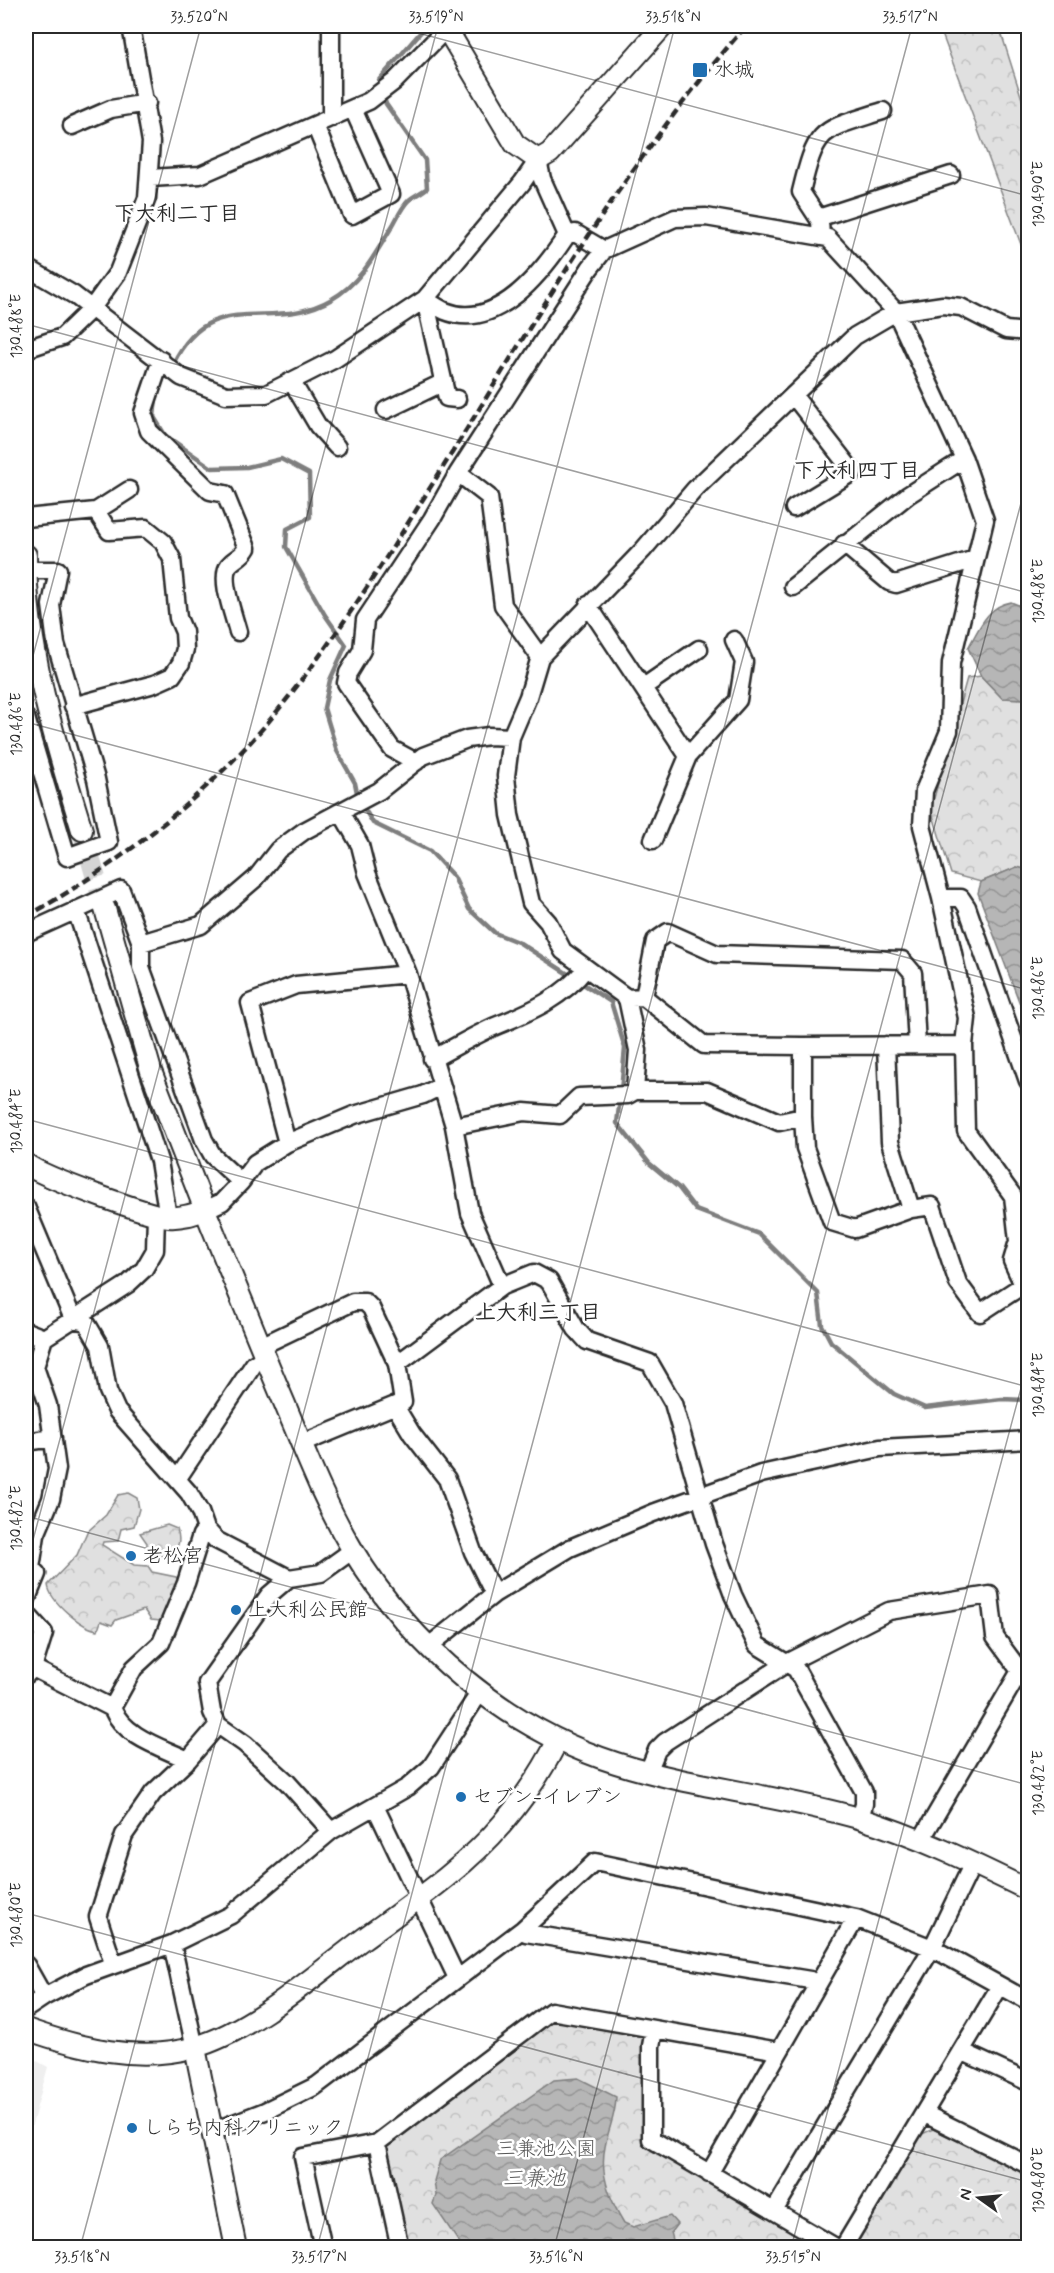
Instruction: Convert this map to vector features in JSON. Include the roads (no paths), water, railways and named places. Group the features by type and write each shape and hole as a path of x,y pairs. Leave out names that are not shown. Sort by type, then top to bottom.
{"street":[{"path":"26,349 62,336 92,308 118,272 147,198 151,142 147,103 132,26"},
{"path":"331,26 331,118"},
{"path":"26,267 92,308 181,377 226,395 266,394 335,358 425,299 522,183 538,160 550,153 663,26"},
{"path":"150,178 200,175 369,101 388,88 446,27 515,144 538,160 542,178 567,235"},
{"path":"72,126 111,109 147,103"},
{"path":"315,125 352,215 391,194 353,109"},
{"path":"821,237 818,218 801,192 812,148 830,128 883,111"},
{"path":"818,218 951,175"},
{"path":"416,762 392,748 346,684 348,673 362,650 364,620 432,519 458,473 604,250 675,218 706,217 828,238 896,312 964,459 985,520 951,663 949,731 924,791 922,826 941,898 967,1018 964,1045 966,1131 1013,1196 1023,1242 1012,1261 1023,1285 981,1313 958,1283 932,1206 911,1209 855,1228 832,1222 805,1148 803,1046"},
{"path":"425,299 447,311 476,314 502,304 537,278 567,235 575,233 604,250"},
{"path":"425,299 447,398 457,399"},
{"path":"964,1045 704,1045 636,998 586,968 563,951 548,922 531,903 510,815 507,786 511,738 528,697 540,657 643,550 695,489 855,336 896,312 943,305 961,307 1005,330 1029,332"},
{"path":"161,360 143,413 149,431 210,491 225,494 247,548 243,556 229,566 224,581 238,632"},
{"path":"292,382 318,426 337,447"},
{"path":"387,410 444,382"},
{"path":"793,395 853,472 794,508"},
{"path":"793,587 908,495 964,459"},
{"path":"458,473 489,497 503,605 540,657"},
{"path":"26,518 96,511 129,490"},
{"path":"73,706 154,684 172,676 181,663 185,649 184,632 178,618 172,559 163,542 146,528 109,531 96,511"},
{"path":"844,544 889,582 896,584 975,559"},
{"path":"26,555 36,648 55,740 82,830"},
{"path":"26,570 58,570 51,604 56,644 96,779 109,842 67,858 26,718"},
{"path":"588,605 645,686 688,756"},
{"path":"653,840 688,756 738,700 744,662 734,640"},
{"path":"645,686 699,649"},
{"path":"141,943 201,925 256,878 278,850 304,831 379,791 416,762 446,745 489,736 511,738"},
{"path":"341,812 360,845 367,873 408,974 454,1126 470,1213 502,1286"},
{"path":"26,933 122,890 141,943 141,967 204,1140 213,1156 241,1182"},
{"path":"941,898 961,898 967,907 1029,1081"},
{"path":"105,909 151,1071 318,1486 353,1550 390,1601 429,1646 480,1692 558,1740 648,1773 799,1803 860,1819 921,1840 1029,1890"},
{"path":"26,1601 37,1574 31,1568 36,1535 51,1499 57,1473 48,1405 35,1367 44,1338 128,1284 144,1269 155,1250 162,1215 159,1161 76,910"},
{"path":"632,1093 638,1050 636,998 655,941 668,932 717,954 902,960 913,973 917,1045"},
{"path":"432,1059 498,1025 518,1018 573,985 586,968"},
{"path":"287,1143 250,1003 296,985 408,974"},
{"path":"886,1045 890,1142 911,1209"},
{"path":"26,1164 60,1180 162,1215 184,1217 222,1202 255,1163 287,1143 332,1127 354,1115 423,1095 441,1086"},
{"path":"454,1126 525,1112 560,1114 579,1097 708,1091 779,1122 803,1118"},
{"path":"26,1207 73,1319"},
{"path":"397,1364 502,1286 534,1273 549,1281 576,1329 587,1341 650,1363 673,1403 699,1497 733,1595 757,1645 796,1669 811,1692 864,1792 860,1819"},
{"path":"178,1478 263,1352 353,1302 365,1302 371,1308 397,1364 403,1402 301,1444"},
{"path":"73,1319 86,1322 100,1346 108,1391 117,1411 153,1454 178,1478 200,1512 206,1529 216,1540 289,1578"},
{"path":"26,1332 44,1338"},
{"path":"395,1406 412,1434 447,1479 473,1552 494,1594"},
{"path":"26,1442 53,1438"},
{"path":"429,1646 494,1594 570,1548 653,1513 761,1474 880,1448 1029,1440"},
{"path":"112,1708 134,1668 161,1643 186,1583 201,1535 206,1529"},
{"path":"331,1831 287,1782 245,1744 218,1725 212,1712 207,1683 269,1595 289,1578 321,1572 353,1550"},
{"path":"648,1773 657,1750 665,1742 787,1663 889,1611 990,1595 995,1637 1020,1671 921,1840"},
{"path":"26,1613 44,1633 29,1671 112,1708 118,1722 140,1738 188,1760"},
{"path":"26,2009 44,1997 112,1963 172,1944 231,1915 331,1831 408,1787 431,1767 480,1692"},
{"path":"112,1963 98,1917 123,1835 153,1793 188,1760 218,1725"},
{"path":"26,2029 78,2047 144,2054 195,2048 243,2026 471,1856 503,1824 544,1768 558,1740"},
{"path":"375,1806 457,1978"},
{"path":"211,2132 265,2111 316,2086 524,1929 595,1862 856,1918 932,1948 1029,2001"},
{"path":"774,2211 932,1948 973,1863"},
{"path":"709,2174 856,1918"},
{"path":"524,1929 526,1933 798,1978 817,1984"},
{"path":"172,1944 236,2247"},
{"path":"26,1965 44,1997"},
{"path":"843,2247 1000,1986"},
{"path":"323,2247 303,2157 377,2143 551,2011 779,2051"},
{"path":"654,2030 651,2046 651,2139 837,2247"},
{"path":"961,2051 1029,2082"},
{"path":"925,2114 1026,2164 1029,2158"},
{"path":"377,2143 400,2247"}],"water":[{"path":"1011,602 1028,609 1027,699 1002,698 981,676 968,648 990,613 1003,604"},
{"path":"1017,867 1028,870 1028,1025 978,893 981,882"},
{"name":"三兼池","path":"578,2078 616,2097 603,2167 610,2196 624,2223 633,2227 670,2216 677,2224 671,2232 678,2247 462,2247 433,2204 436,2195 434,2181 440,2160 554,2080"}],"waterway":[{"path":"381,87 379,80 426,26"},
{"path":"173,364 189,340 206,325 224,318 309,309 343,292 360,275 406,203 427,188 425,160 386,104 383,95"},
{"path":"156,398 154,417 165,435 212,468 247,467 281,459 309,474 310,517 287,529 286,547 325,615 346,645 330,680 324,708 337,751 355,783 358,798"},
{"path":"362,805 373,823 430,851 454,877 469,909 495,933 520,943 611,1002 625,1048 621,1091"},
{"path":"620,1099 617,1123 649,1163 679,1188 696,1210 759,1234 818,1293 822,1325 831,1342 894,1394 925,1408 1002,1399 1028,1400"}],"tunnel":[{"path":"82,830 105,909"}],"railway":[{"path":"26,917 93,876 156,830 243,750 291,694 372,580 540,311 617,193 701,80 746,26"}],"place":[{"name":"水城","path":"700,70"},
{"name":"老松宮","path":"131,1556"},
{"name":"上大利公民館","path":"236,1610"},
{"name":"セブン-イレブン","path":"461,1797"},
{"name":"しらち内科クリニック","path":"132,2128"}],"district":[{"name":"下大利二丁目","path":"177,214"},
{"name":"下大利四丁目","path":"857,471"},
{"name":"上大利三丁目","path":"538,1313"}],"park label":[{"name":"三兼池公園","path":"546,2149"}]}
